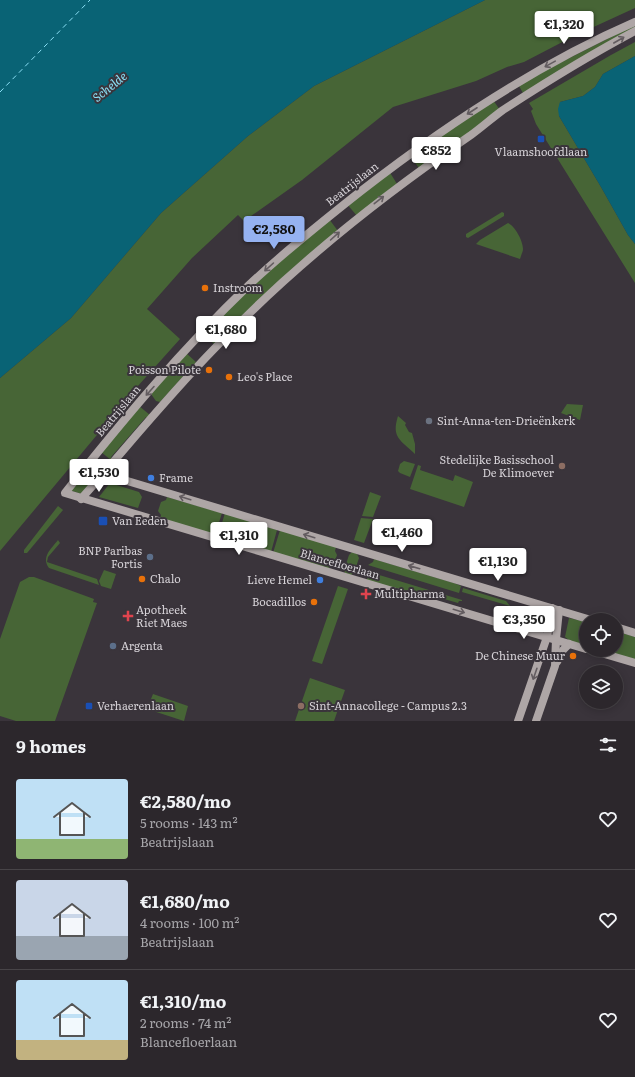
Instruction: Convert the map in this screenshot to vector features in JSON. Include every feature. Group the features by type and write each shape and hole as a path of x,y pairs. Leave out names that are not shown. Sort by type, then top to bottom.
{"street":[{"name":"Beatrijslaan","path":"65,493 84,468 142,400 222,313 250,285 337,210 393,166 475,108 551,63 635,22"},
{"path":"81,499 158,408 215,347 264,300 349,224 409,178 478,130 502,111 635,31"},
{"name":"Blancefloerlaan","path":"84,468 579,616"},
{"name":"Blancefloerlaan","path":"65,493 579,647"},
{"path":"555,609 552,638 555,666"},
{"path":"623,630 635,633"},
{"path":"518,721 552,638"},
{"path":"536,721 555,666 563,650 569,644"},
{"path":"615,657 635,663"}],"green space":[{"path":"485,0 635,0 635,8 574,36 524,62 507,67 476,81 393,107 302,180 244,221 238,215 192,258 147,309 180,339 137,387 0,551 0,378 71,318 161,213 248,136 314,86"},
{"path":"635,25 635,30 524,95 518,84"},
{"path":"635,42 635,56 603,74 595,87 583,96 560,102 559,116 628,235 635,244 635,283 536,124 531,111 533,109 529,103"},
{"path":"493,100 500,110 419,168 410,156"},
{"path":"389,171 397,184 357,216 347,204"},
{"path":"502,212 504,213 504,216 468,238 466,237 466,234"},
{"path":"329,219 338,231 215,345 204,334 252,286"},
{"path":"508,223 516,230 522,242 523,250 520,259 476,244 480,240"},
{"path":"186,353 196,362 160,402 156,401 151,394"},
{"path":"567,404 583,405 580,420 561,413"},
{"path":"139,406 150,415 146,417 111,457 111,460 101,452"},
{"path":"398,416 406,423 405,425 409,432 412,433 415,444 415,454 402,442 397,434 396,423"},
{"path":"404,461 415,464 410,477 398,471 400,464"},
{"path":"418,465 421,466 420,470 453,481 455,475 473,482 464,507 410,489"},
{"path":"85,473 93,475 95,478 82,494 72,491 71,490"},
{"path":"110,483 139,492 142,497 138,508 99,497"},
{"path":"370,492 381,496 373,517 362,516"},
{"path":"167,497 222,513 215,535 160,519 161,515 158,511 161,502 166,500"},
{"path":"58,506 63,510 27,553 24,553 24,550"},
{"path":"225,513 277,530 271,552 218,536"},
{"path":"361,518 373,519 364,543 354,540"},
{"path":"280,530 336,547 335,551 337,555 334,564 330,566 329,569 273,553"},
{"path":"58,540 60,543 48,557 47,562 97,579 99,585 49,568 47,564 46,557"},
{"path":"352,552 357,554 359,558 354,573 351,575 345,573 344,570 349,555"},
{"path":"374,559 454,583 461,586 459,593 368,565 373,562"},
{"path":"104,570 116,574 111,589 101,586 99,581"},
{"path":"366,571 462,601 459,601 458,603 434,596 418,596 366,581 368,577"},
{"path":"29,577 34,577 94,599 93,602 97,603 55,721 16,721 0,716 0,639 20,582"},
{"path":"338,586 348,589 322,664 312,661"},
{"path":"463,588 506,601 510,606 462,592"},
{"path":"569,618 579,620 579,643 570,641 565,637"},
{"path":"623,633 635,637 635,660 623,656"},
{"path":"310,678 345,690 334,721 295,721"},
{"path":"153,694 188,706 184,721 147,709"}],"water":[{"name":"Schelde","path":"0,0 485,0 314,86 248,136 161,213 71,318 0,378"},
{"path":"635,56 635,244 628,235 559,116 558,109 560,102 583,96 595,87 603,74"}],"ferry route":[{"path":"0,92 90,0"}],"place":[{"name":"Vlaamshoofdlaan","path":"541,139"},
{"name":"Instroom","path":"205,288"},
{"name":"Poisson Pilote","path":"209,370"},
{"name":"Leo's Place","path":"229,377"},
{"name":"Sint-Anna-ten-Drieënkerk","path":"429,421"},
{"name":"Stedelijke Basisschool De Klimoever","path":"562,466"},
{"name":"Frame","path":"151,478"},
{"name":"Van Eeden","path":"103,521"},
{"name":"BNP Paribas Fortis","path":"150,557"},
{"name":"Chalo","path":"142,579"},
{"name":"Lieve Hemel","path":"320,580"},
{"name":"Multipharma","path":"366,594"},
{"name":"Bocadillos","path":"314,602"},
{"name":"Apotheek Riet Maes","path":"128,616"},
{"name":"Argenta","path":"113,646"},
{"name":"De Chinese Muur","path":"573,656"},
{"name":"Verhaerenlaan","path":"89,706"},
{"name":"Sint-Annacollege - Campus 2.3","path":"301,706"}]}
